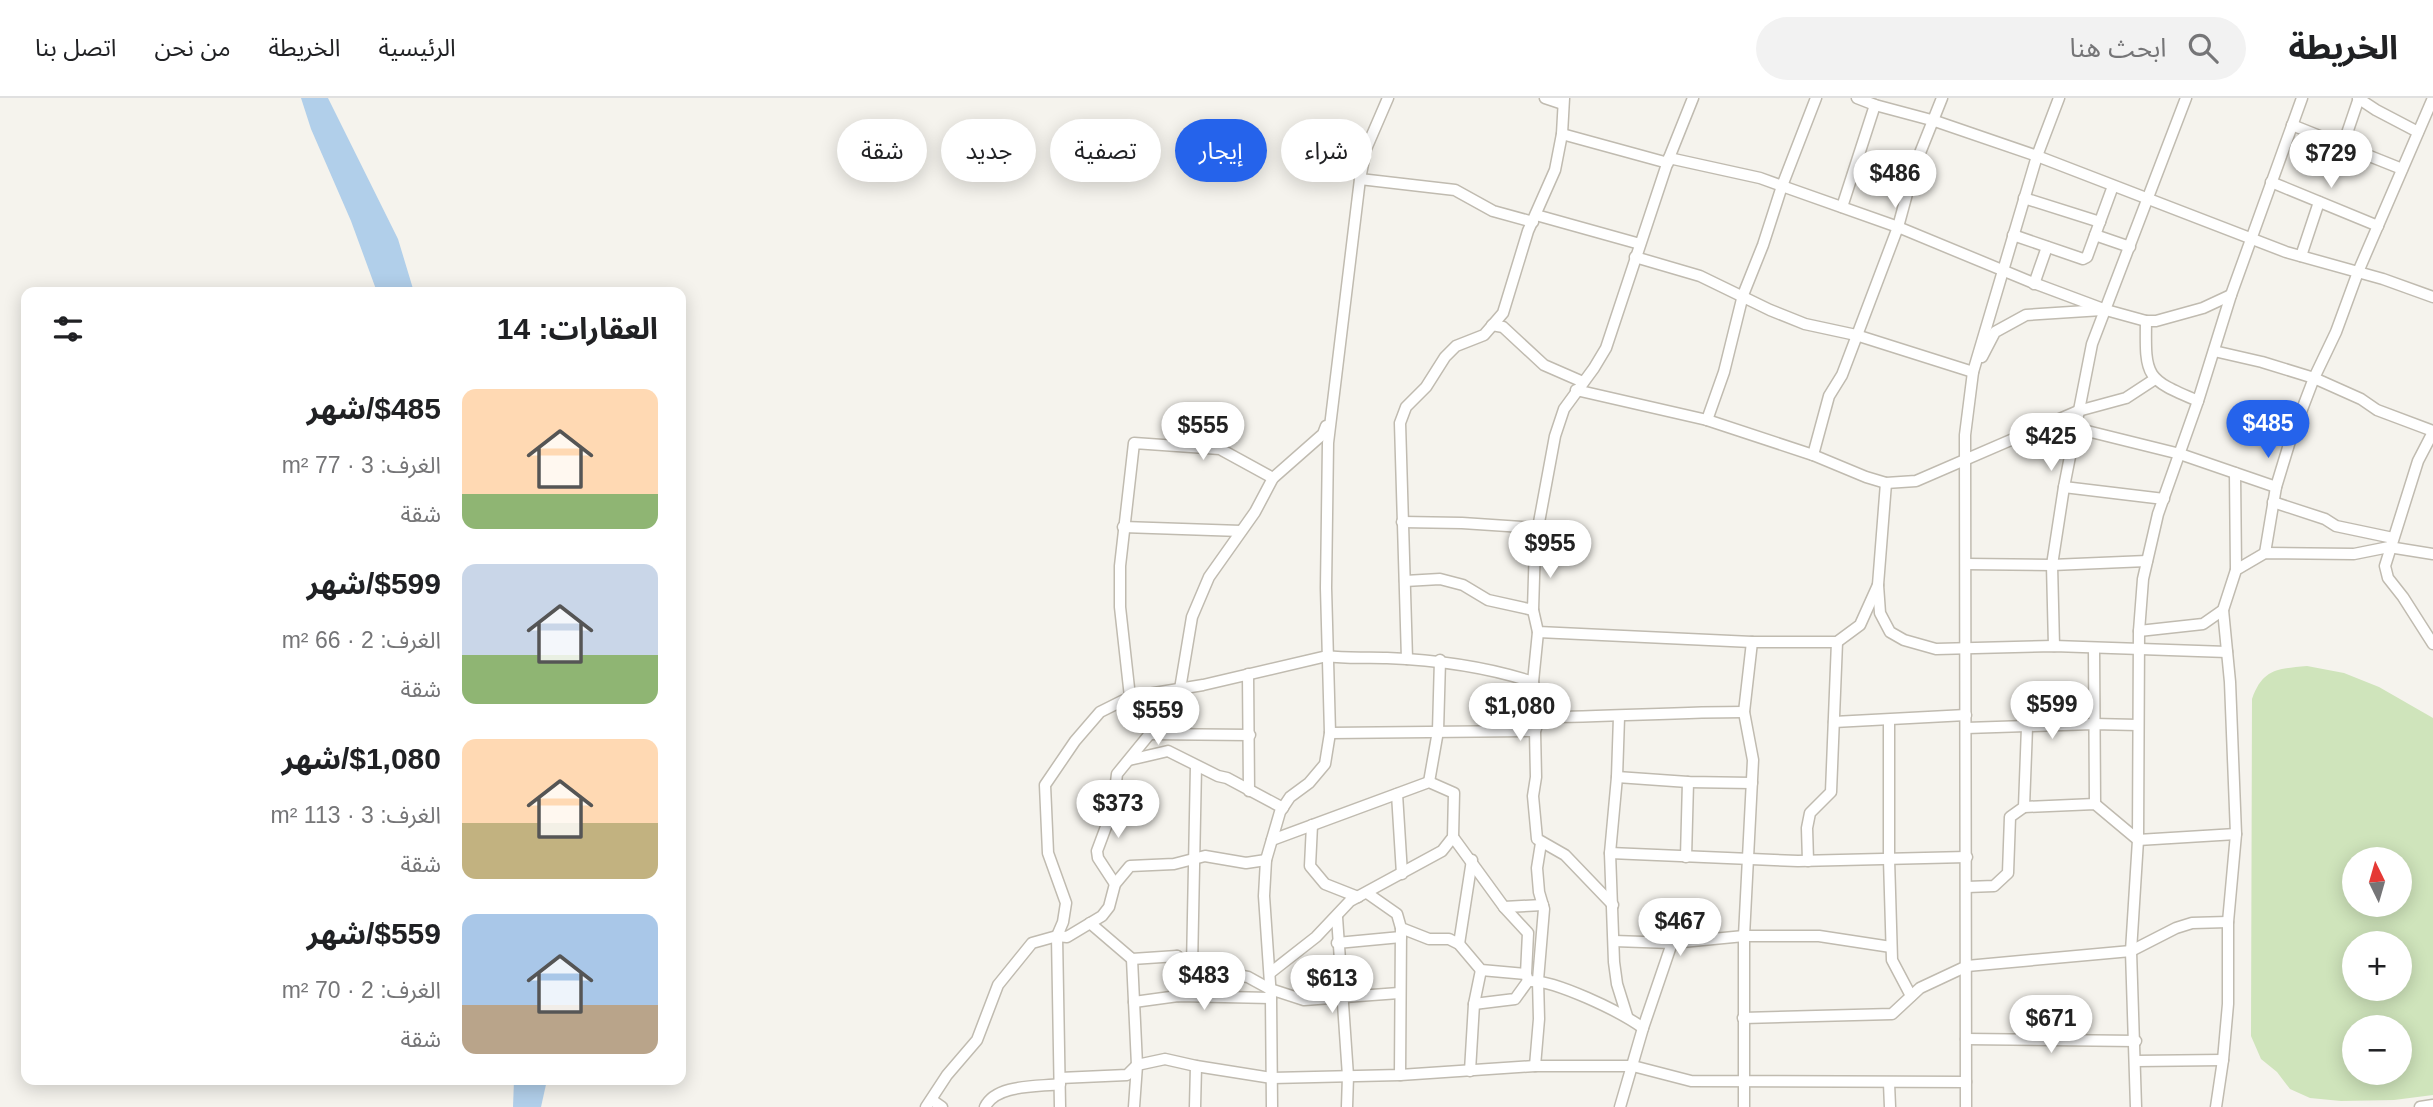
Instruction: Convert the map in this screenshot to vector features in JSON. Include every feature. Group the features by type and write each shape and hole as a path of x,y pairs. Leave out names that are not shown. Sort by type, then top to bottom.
{"street":[{"path":"1372,135 1388,98"},
{"path":"1407,659 1400,423 1406,407 1426,387 1445,357 1456,346 1484,335 1503,313 1535,218 1555,170 1562,134 1564,101 1545,98"},
{"path":"1613,905 1565,855 1537,839 1533,796 1536,777 1535,731 1541,718 1532,682 1538,632 1533,610 1535,544 1555,436 1564,408 1606,348 1668,161 1693,98"},
{"path":"1707,421 1724,372 1743,295 1816,98"},
{"path":"1857,98 2037,156 2301,256 2433,297"},
{"path":"1813,455 1829,396 1842,374 1898,227 1914,169 1942,98"},
{"path":"1966,1107 1965,435 1973,372 2037,156 2059,98"},
{"path":"2053,646 2052,565 2092,344 2186,98"},
{"path":"2136,1107 2136,1041 2131,951 2138,840 2139,631 2143,579 2164,499 2231,295 2302,98"},
{"path":"2343,145 2358,98 2418,132"},
{"path":"2265,553 2276,487 2314,378 2336,332 2358,272 2433,98"},
{"path":"1842,207 1875,105"},
{"path":"2292,125 2402,169"},
{"path":"1562,134 1668,161 1760,178 1898,227 2034,284 2106,310 2146,321 2183,314 2231,295"},
{"path":"1372,180 1455,190 1493,211 1535,218 1640,244"},
{"path":"1272,1107 1271,993 1264,896 1266,860 1283,808 1290,796 1309,783 1325,764 1330,733 1327,656 1328,443 1360,182"},
{"path":"2271,182 2378,226"},
{"path":"2013,235 2083,259 2087,257 2113,186"},
{"path":"2024,198 2100,222"},
{"path":"2301,256 2319,202"},
{"path":"2095,235 2130,247"},
{"path":"2034,284 2047,247"},
{"path":"1635,257 1700,276 1805,324 1856,335 1973,372"},
{"path":"1973,372 1995,332 2026,316 2106,310"},
{"path":"2146,321 2145,360 2155,379 2166,387 2198,401"},
{"path":"1492,325 1503,327 1544,365 1580,386 1707,421 1813,455 1866,478 1886,483 1916,481 2078,411 2126,398 2155,379"},
{"path":"2214,351 2314,378 2361,399 2377,410 2433,431 2418,461 2391,543 2385,572 2433,644"},
{"path":"1115,884 1098,859 1097,851 1113,808 1117,774 1169,709 1180,689 1192,617 1209,577 1255,512 1273,478 1323,434 1332,405"},
{"path":"2075,428 2180,454 2276,487"},
{"path":"1130,697 1120,607 1120,566 1134,443 1220,449 1273,478"},
{"path":"2216,1107 2228,1004 2228,922 2236,834 2227,652 2222,610 2236,570 2235,473"},
{"path":"1886,483 1878,585 1880,613 1890,632 1905,640 1936,649 2053,646 2227,652"},
{"path":"2064,487 2164,499"},
{"path":"2273,502 2325,519 2343,528 2433,554"},
{"path":"1402,522 1538,528"},
{"path":"1123,527 1241,531"},
{"path":"2236,570 2265,553 2354,554 2391,543"},
{"path":"1966,564 2052,565 2147,561"},
{"path":"1405,581 1440,579 1463,586 1488,600 1533,610"},
{"path":"1538,632 1752,642 1837,642 1860,625 1878,585"},
{"path":"2139,631 2203,624 2222,610"},
{"path":"1744,1107 1744,936 1753,760 1744,712 1752,642"},
{"path":"1808,861 1807,828 1810,813 1830,792 1837,642"},
{"path":"2094,648 2095,804"},
{"path":"1060,1107 1057,936 1063,922 1066,903 1048,853 1045,785 1074,741 1100,712 1130,697 1180,689 1327,656 1343,659 1440,660 1494,669 1532,682"},
{"path":"1429,782 1438,731 1440,660"},
{"path":"1248,674 1248,791"},
{"path":"1541,718 1619,717 1670,712 1744,712"},
{"path":"1834,722 1966,715"},
{"path":"1619,717 1610,853 1617,984 1626,1016"},
{"path":"1889,720 1892,960 1911,996"},
{"path":"1966,728 2138,725"},
{"path":"2024,807 2026,727"},
{"path":"1330,733 1535,731"},
{"path":"1149,734 1250,735"},
{"path":"1129,760 1168,751 1283,808"},
{"path":"1192,967 1196,766"},
{"path":"1617,777 1752,783"},
{"path":"1270,973 1316,937 1350,901 1442,851 1452,837 1454,793 1429,782 1272,840"},
{"path":"1686,857 1688,782"},
{"path":"1398,794 1402,874"},
{"path":"1967,887 1994,886 2008,873 2010,817 2024,807 2095,804 2138,840 2236,834"},
{"path":"1312,825 1310,866 1325,884 1362,895 1397,914 1401,933 1400,1075"},
{"path":"1452,837 1472,860 1504,907 1528,933 1531,978 1539,1019 1535,1066"},
{"path":"1474,1004 1515,999 1531,978 1542,934 1543,905 1537,868 1541,843"},
{"path":"1610,853 1808,861 1967,857"},
{"path":"942,1107 929,1104 947,1075 977,1040 998,985 1032,943 1057,936 1067,937 1110,907 1115,884 1130,866 1174,864 1195,858 1218,857 1246,863 1266,860"},
{"path":"1459,944 1472,860"},
{"path":"1504,907 1543,905"},
{"path":"1337,917 1348,1076 1347,1107"},
{"path":"1743,1018 1892,1014 1920,988 1966,966 2131,951 2176,928 2192,923 2228,922"},
{"path":"1090,923 1132,959 1177,956 1192,967 1248,977 1271,993"},
{"path":"1337,943 1401,933 1429,939 1449,939 1459,944 1481,970 1531,978 1626,1016 1643,1028"},
{"path":"1528,933 1542,934"},
{"path":"1614,941 1672,943 1706,942 1744,936 1819,936 1891,947"},
{"path":"1620,1107 1672,943"},
{"path":"1177,956 1178,996"},
{"path":"1132,959 1137,1065 1134,1107"},
{"path":"1470,1071 1474,1004 1481,970"},
{"path":"1134,1002 1178,996 1271,993 1304,1000 1399,993"},
{"path":"1966,1039 2136,1041"},
{"path":"985,1107 993,1095 1004,1091 1060,1081 1127,1074 1137,1065 1165,1059 1272,1078 1400,1075 1535,1066 1633,1066 1692,1082 1966,1082"},
{"path":"2136,1061 2223,1060"},
{"path":"1195,1107 1196,1066"},
{"path":"1889,1083 1889,1107"},
{"path":"2420,1107 2433,1105"}],"green space":[{"path":"2307,666 2344,673 2379,687 2433,718 2433,1095 2394,1100 2341,1101 2310,1098 2290,1089 2277,1072 2261,1059 2251,1036 2252,699 2261,681 2280,670"}],"water":[{"path":"301,98 328,98 398,239 412,287 375,287 351,221 311,129"},
{"path":"514,1085 546,1085 541,1107 513,1107"}]}
